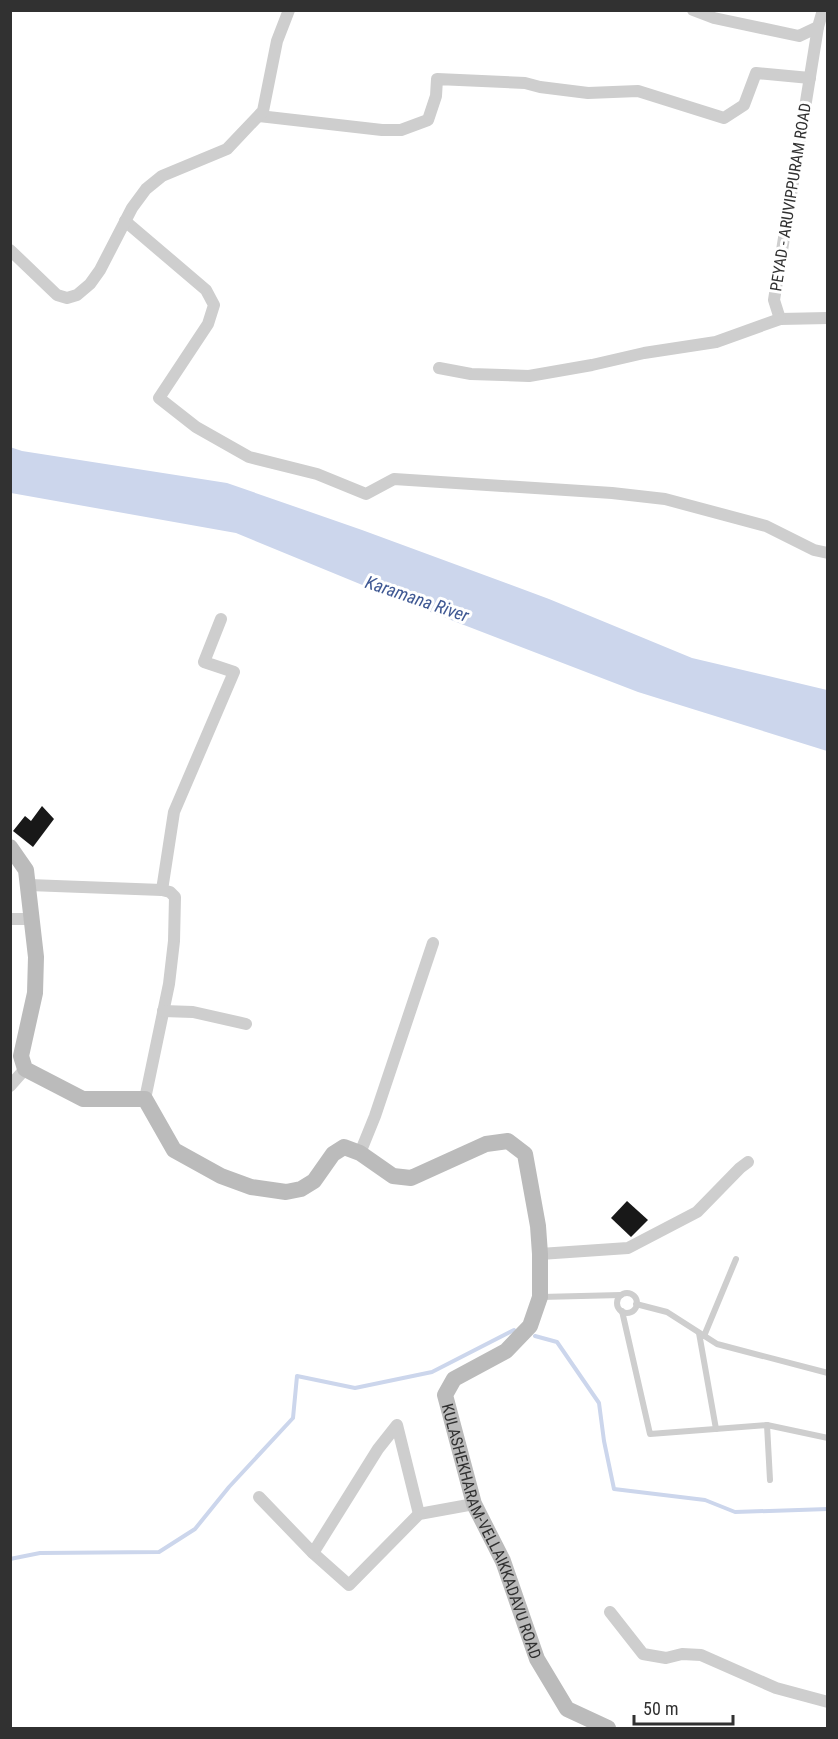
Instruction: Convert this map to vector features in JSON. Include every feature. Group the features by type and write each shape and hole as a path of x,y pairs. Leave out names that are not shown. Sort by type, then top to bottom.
{"street":[{"path":"10,250 57,295 67,298 77,295 90,284 100,270 125,221 146,189 162,176 227,149 263,111 277,41 289,10"},
{"path":"693,10 714,18 799,36 818,27"},
{"name":"PEYAD - ARUVIPPURAM ROAD","path":"780,319 774,300 818,27 823,10"},
{"path":"259,116 382,130 401,130 428,120 436,96 437,78 525,83 588,93 638,91 724,118 744,105 756,73 810,78"},
{"path":"125,221 206,290 214,305 208,324 159,398 196,427 249,457 316,474 366,494 394,479 612,493 665,499 766,526 814,550 828,553"},
{"path":"439,368 471,374 530,376 644,353 716,342 780,319 828,318"},
{"path":"162,890 174,812 234,672 204,662 221,619"},
{"path":"10,848 26,870 36,957 35,993 21,1056 24,1069"},
{"path":"29,885 162,890 176,897 174,941 163,1011 145,1099 174,1150 221,1176 251,1187 286,1192 301,1189 314,1181 333,1154 344,1147 360,1153 375,1116 433,943"},
{"path":"10,919 32,919"},
{"path":"163,1011 193,1012 246,1024"},
{"path":"10,1086 24,1069"},
{"path":"24,1069 83,1099 145,1099"},
{"name":"KULASHEKHARAM-VELLAIKKADAVU ROAD","path":"360,1153 393,1176 411,1178 486,1144 508,1141 525,1154 538,1226 540,1297 530,1326 506,1351 454,1379 445,1395 474,1504 503,1561 537,1659 567,1709 608,1728"},
{"path":"540,1254 628,1248 697,1212 740,1167 748,1162"},
{"path":"313,1553 378,1449 397,1425 419,1514"},
{"path":"259,1497 313,1553 350,1585 419,1514 474,1504"},
{"path":"610,1612 643,1654 666,1658 681,1654 701,1655 776,1688 828,1702"}],"lane":[{"path":"716,1429 701,1335 736,1259"},
{"path":"540,1297 630,1294 635,1298 636,1304 630,1312 622,1311"},
{"path":"621,1295 617,1304 622,1311 650,1434 767,1425 828,1438"},
{"path":"636,1304 667,1312 717,1344 828,1372"},
{"path":"767,1425 770,1480"}],"water":[{"name":"Karamana River","path":"10,447 22,451 227,483 549,599 692,658 827,690 827,751 638,692 394,598 236,533 11,493"}],"building":[{"path":"42,806 54,819 33,847 13,831 25,816 31,821"},
{"path":"627,1201 648,1220 631,1237 611,1218"}],"waterway":[{"path":"10,1559 40,1553 159,1552 195,1529 229,1487 293,1418 297,1376 355,1388 432,1372 514,1330"},
{"path":"535,1336 557,1342 599,1403 614,1489 705,1500 735,1512 828,1509"}]}
